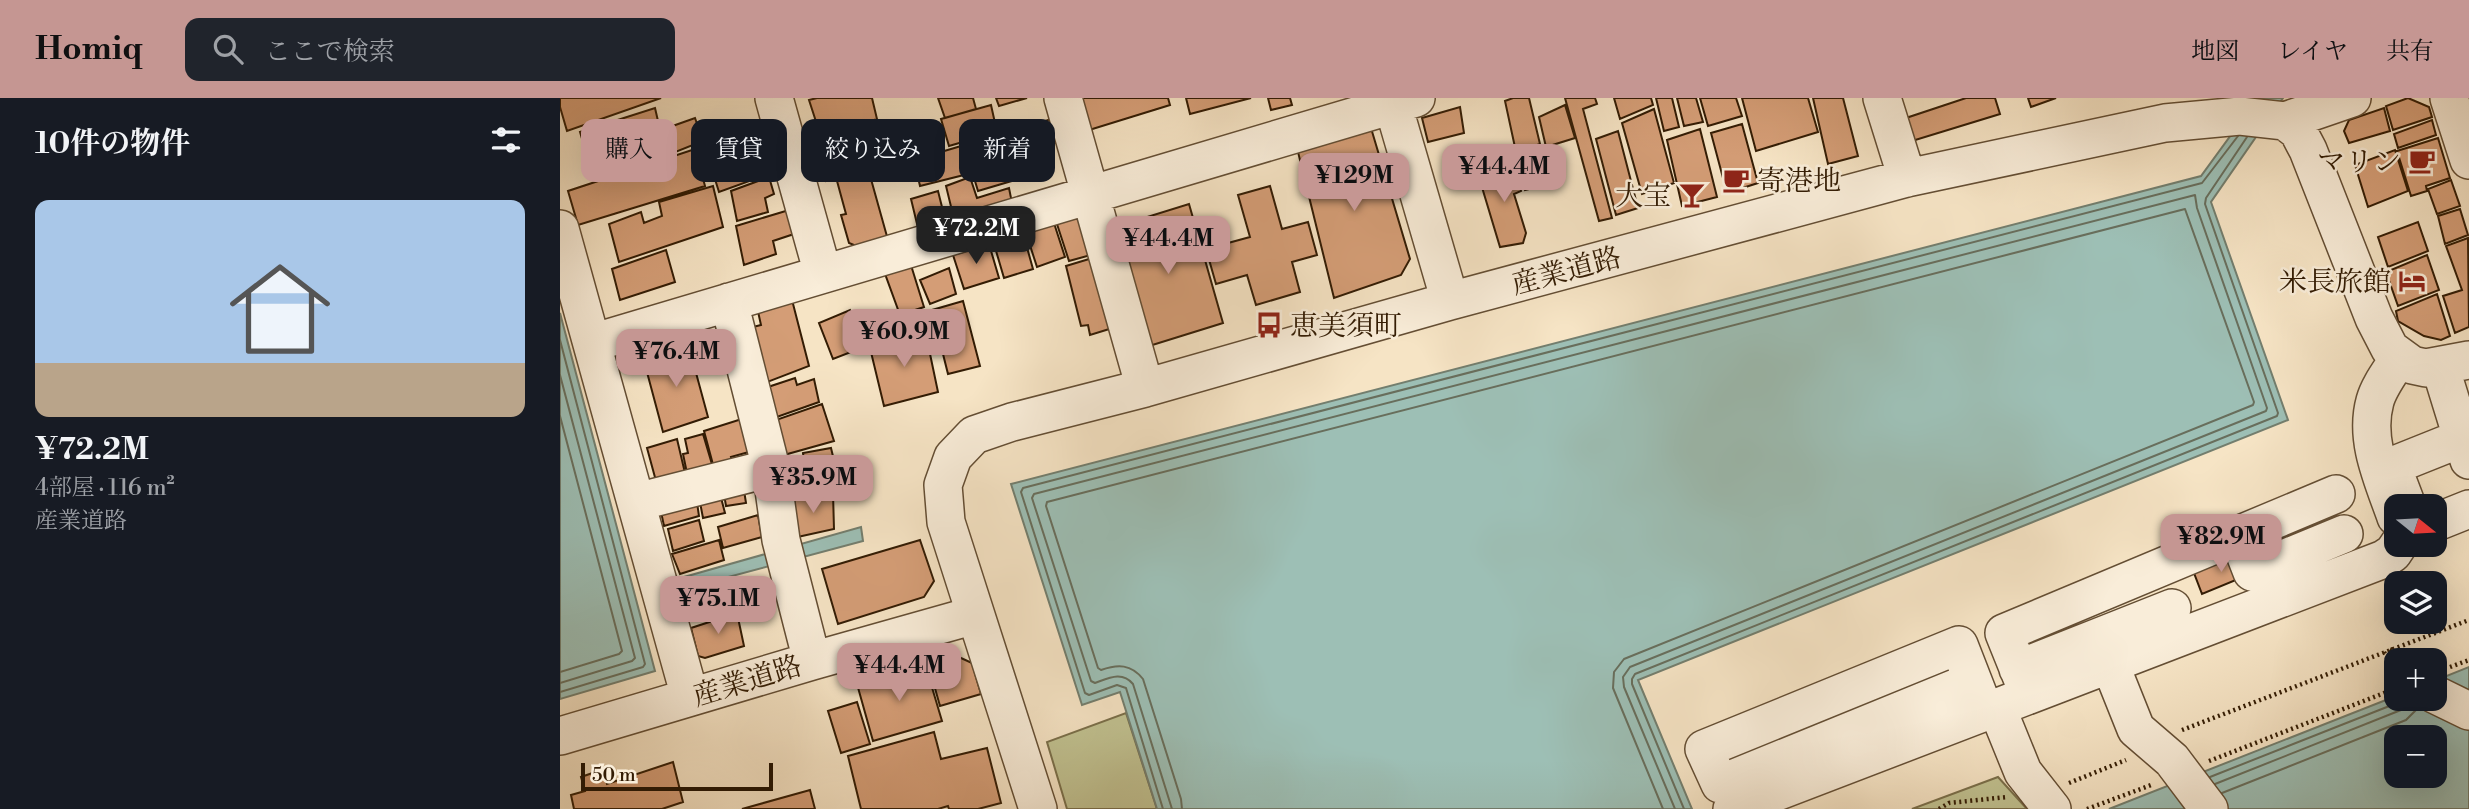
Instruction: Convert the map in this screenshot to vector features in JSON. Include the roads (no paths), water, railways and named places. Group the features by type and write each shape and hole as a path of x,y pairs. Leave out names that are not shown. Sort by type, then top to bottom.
{"street":[{"path":"774,98 823,274"},
{"path":"1063,98 1145,388"},
{"path":"1882,98 1907,178"},
{"name":"産業道路","path":"1038,809 946,522 943,485 953,457 974,435 1012,422 1145,388 1450,301 1907,178 2165,123 2240,116 2285,121 2352,98"},
{"path":"2449,98 2469,160"},
{"path":"592,343 1400,100 1450,301"},
{"path":"2285,121 2298,131 2308,150 2374,318 2390,349 2412,365 2426,368 2455,363 2466,449 2392,466 2402,494"},
{"path":"560,229 690,697"},
{"path":"729,302 771,468 781,540 812,661"},
{"path":"2388,494 2378,466 2371,427 2376,398 2399,358"},
{"path":"637,502 771,468"},
{"path":"2052,809 2023,772 2000,693 2004,633 2336,494"},
{"path":"2447,518 2469,509"},
{"path":"2238,536 2252,572 2344,534"},
{"path":"2000,693 1959,645 1704,749 1720,785 2000,693 2110,664 2387,557"},
{"path":"1732,809 2000,693 2172,608"},
{"name":"産業道路","path":"560,736 975,615"},
{"path":"2110,664 2136,729 2171,762 2209,809"},
{"path":"2447,700 2469,711"}],"water":[{"path":"2258,98 2283,98 2211,202 2288,420 1638,680 1692,809 1157,809 1120,692 1082,705 1011,484 2201,176"},
{"path":"560,313 655,671 560,699"},
{"path":"861,527 863,541 687,588 684,577"},
{"path":"2469,667 2469,809 2109,809 2384,701 2384,711 2447,711 2447,676"}],"place":[{"name":"マリン","path":"2422,161"},
{"name":"寄港地","path":"1736,180"},
{"name":"大宝","path":"1692,195"},
{"name":"米長旅館","path":"2412,281"},
{"name":"恵美須町","path":"1269,325"}]}
